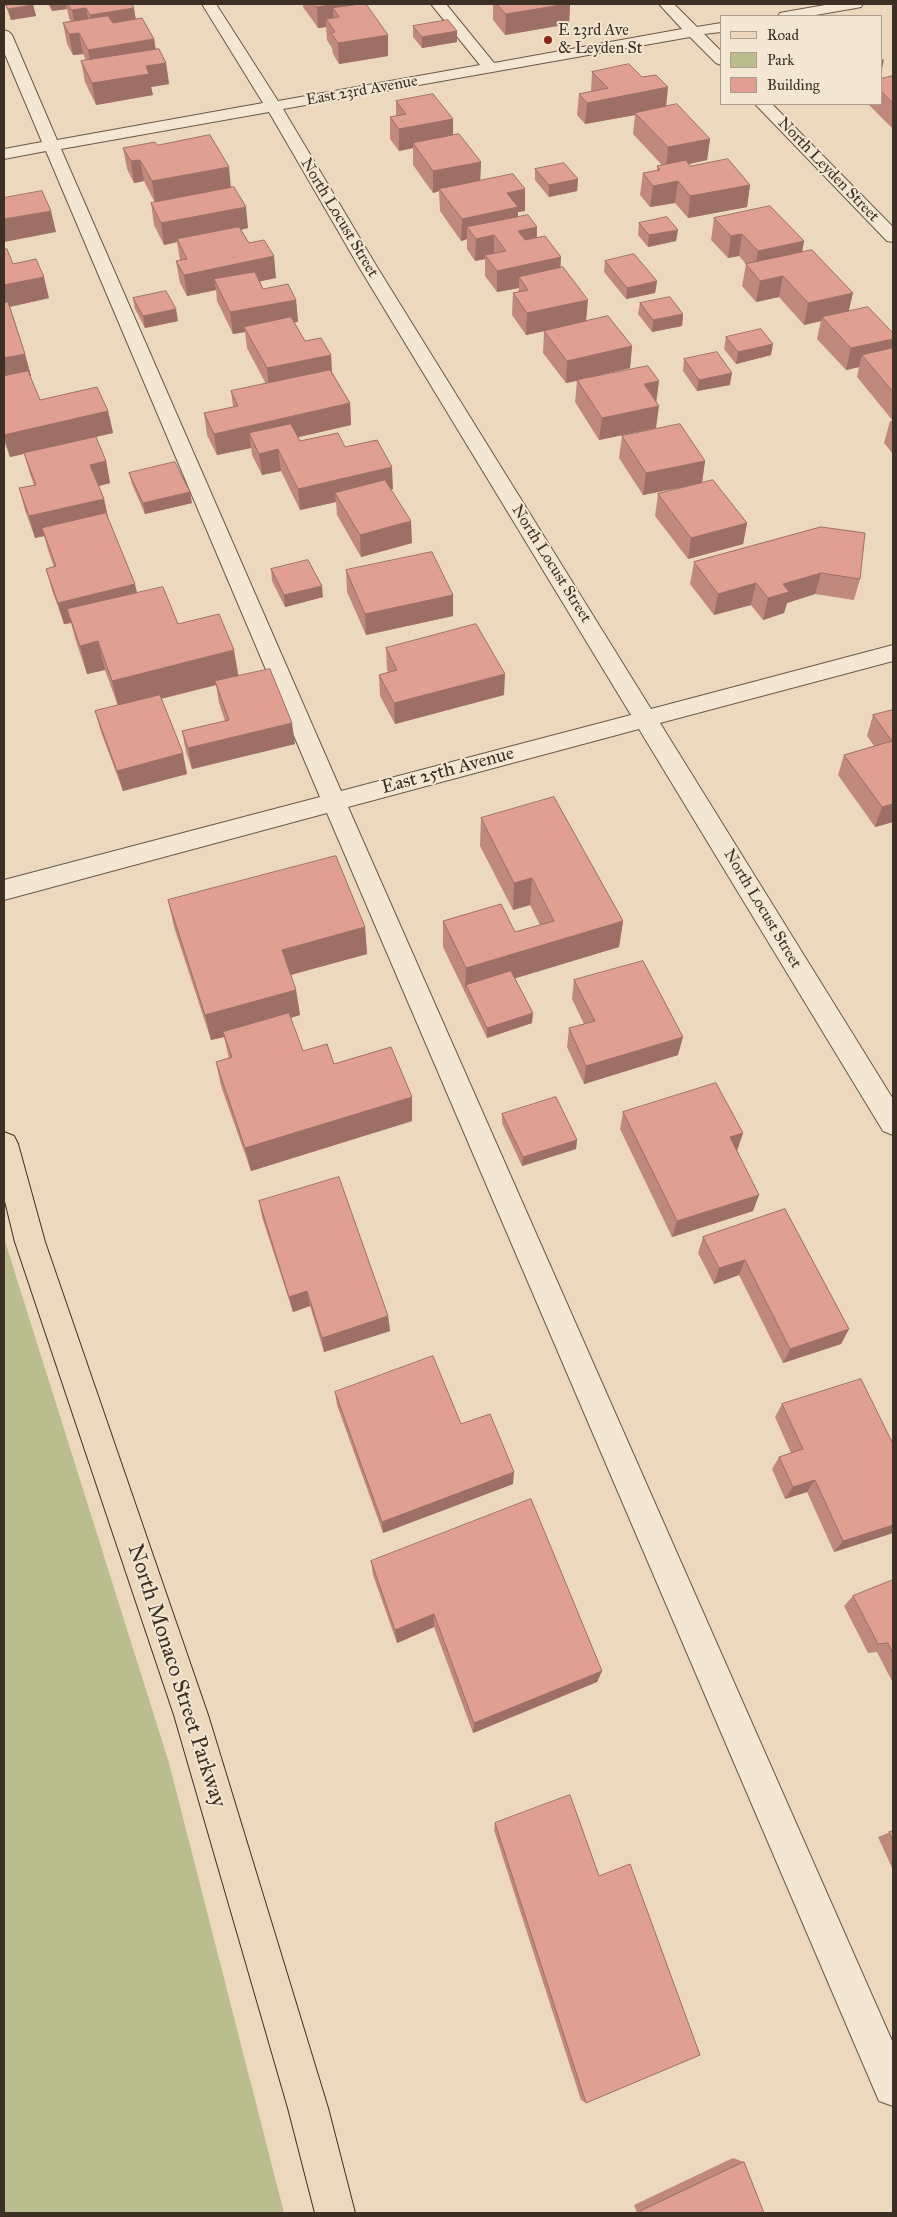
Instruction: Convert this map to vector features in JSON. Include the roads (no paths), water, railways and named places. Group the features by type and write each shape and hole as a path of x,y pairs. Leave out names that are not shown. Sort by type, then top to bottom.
{"main road":[{"name":"North Monaco Street Parkway","path":"4,1144 30,1242 191,1715 308,2108 335,2213"}],"street":[{"name":"North Locust Street","path":"209,4 893,1123"},
{"path":"438,4 490,68"},
{"path":"666,4 720,59"},
{"path":"790,15 856,4"},
{"name":"East 23rd Avenue","path":"4,154 720,27"},
{"path":"4,35 334,802 893,2087"},
{"name":"North Leyden Street","path":"765,105 893,237"},
{"name":"East 25th Avenue","path":"4,890 893,653"}],"place":[{"name":"E 23rd Ave & Leyden St","path":"548,40"}]}
